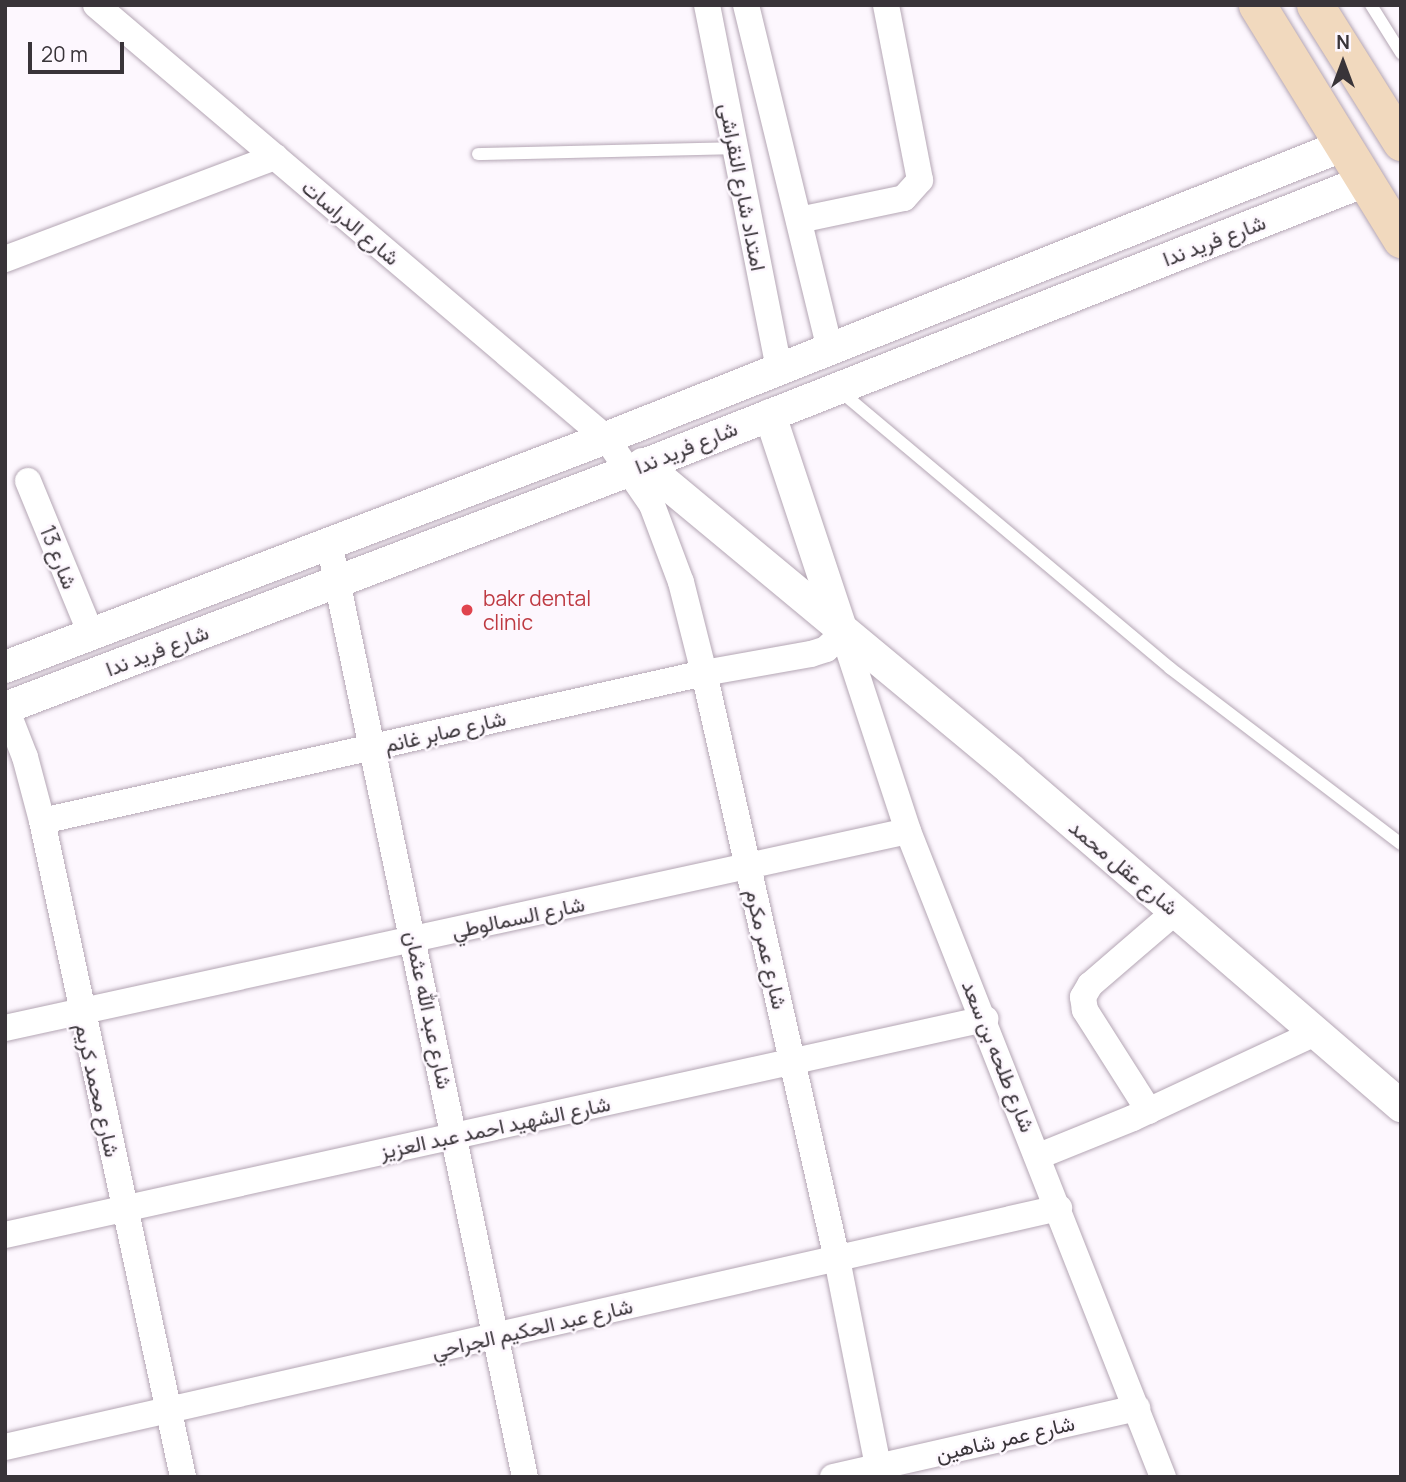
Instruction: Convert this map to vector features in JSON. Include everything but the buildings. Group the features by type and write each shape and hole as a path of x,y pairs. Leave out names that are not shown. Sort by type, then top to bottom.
{"main road":[{"path":"1257,5 1401,239"},
{"path":"1315,5 1401,142"}],"street":[{"name":"شارع الدراسات","path":"96,5 606,438"},
{"name":"امتداد شارع النقراشى","path":"707,5 779,370"},
{"name":"امتداد شارع النقراشى","path":"746,5 830,349"},
{"path":"799,220 904,198 920,180 886,5"},
{"name":"شارع فريد ندا","path":"5,667 606,438 1342,146"},
{"path":"5,259 275,157"},
{"name":"شارع فريد ندا","path":"5,707 637,467 1365,181"},
{"path":"1210,198 1229,234"},
{"path":"770,415 843,633"},
{"name":"شارع عمر مكرم","path":"606,438 637,467 669,543 704,673 837,1259 879,1472"},
{"name":"شارع عقل محمد","path":"637,467 843,633 1176,911 1401,1106"},
{"name":"شارع 13","path":"28,481 91,634"},
{"name":"شارع عبد الله عثمان","path":"329,543 375,747 525,1477"},
{"name":"شارع صابر غانم","path":"42,821 704,673 818,652 843,633"},
{"name":"شارع طلحه بن سعد","path":"843,633 908,831 985,1019 1163,1477"},
{"name":"شارع محمد كريم","path":"5,707 25,757 42,821 80,1012 183,1477"},
{"name":"شارع السمالوطي","path":"5,1028 908,831"},
{"path":"1149,1111 1085,1010 1083,997 1090,985 1176,911"},
{"name":"شارع الشهيد احمد عبد العزيز","path":"5,1235 985,1019"},
{"path":"1039,1156 1149,1111 1315,1032"},
{"name":"شارع عبد الحكيم الجراحي","path":"5,1447 1059,1208"},
{"name":"شارع عمر شاهين","path":"833,1477 879,1472 1137,1408"}],"lane":[{"path":"1371,5 1401,53"},
{"path":"478,154 735,148"},
{"path":"837,388 1170,668 1401,844"}],"place":[{"name":"bakr dental clinic","path":"467,610"}]}
